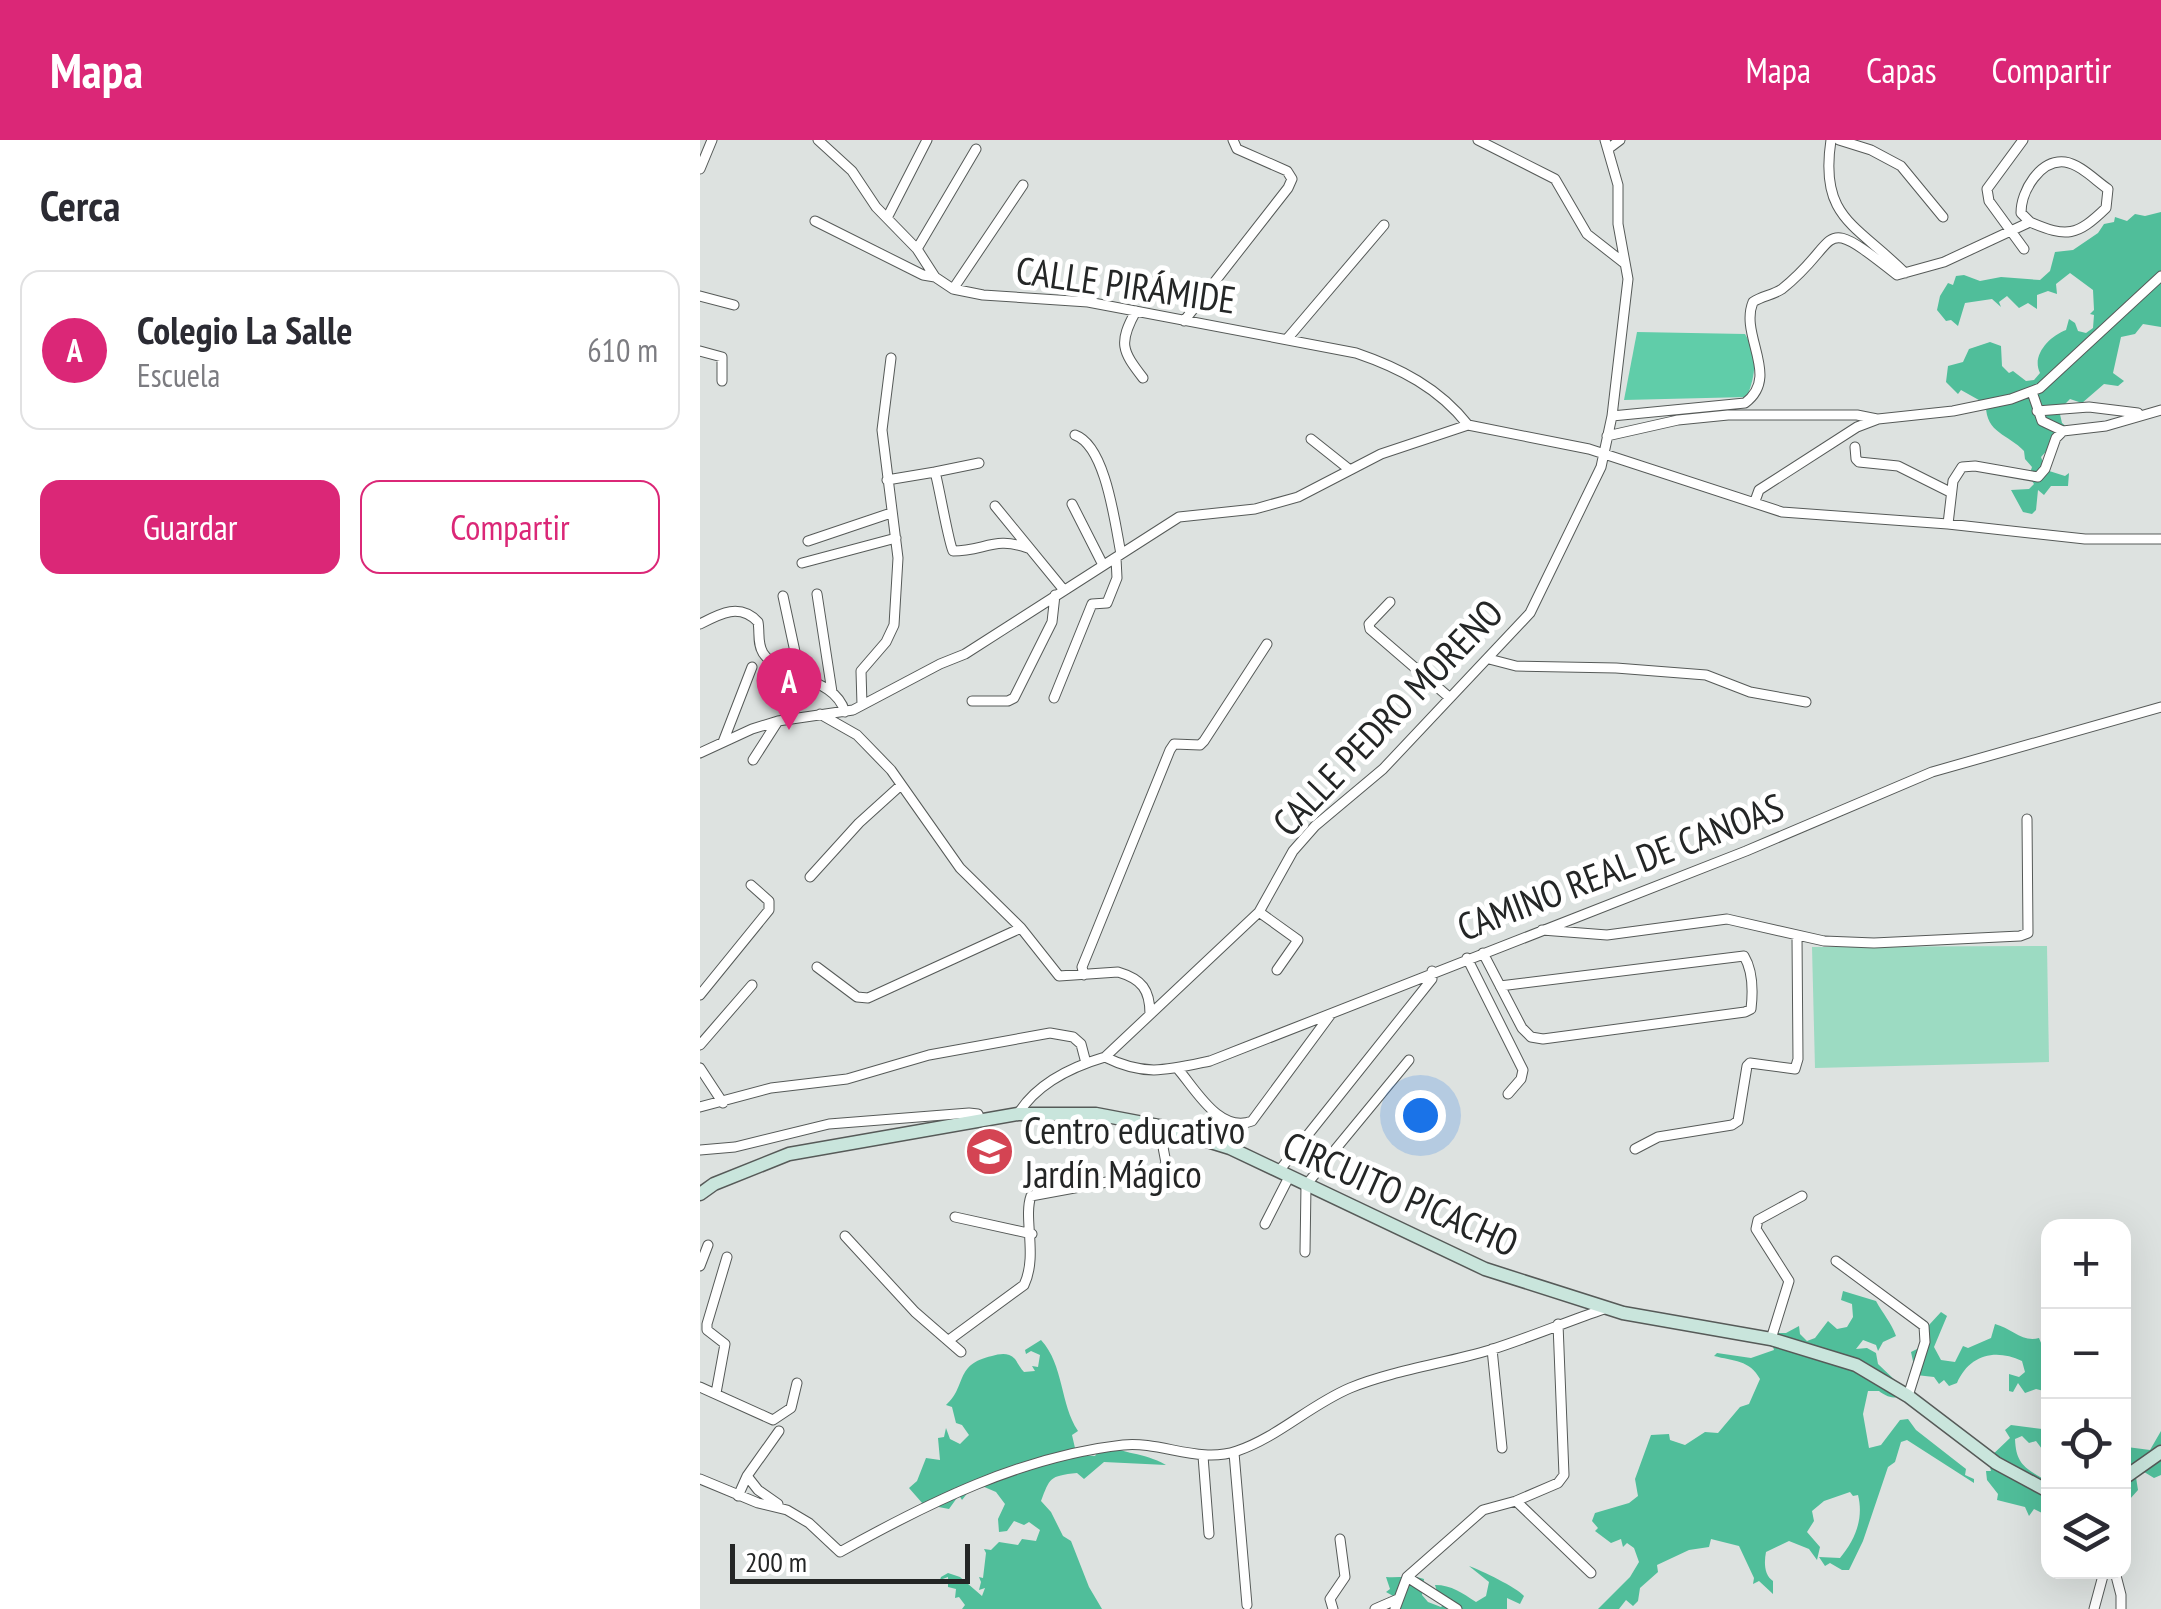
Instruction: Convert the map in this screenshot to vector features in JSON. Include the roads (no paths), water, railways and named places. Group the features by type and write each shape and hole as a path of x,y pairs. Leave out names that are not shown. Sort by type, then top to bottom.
{"main road":[{"name":"CIRCUITO PICACHO","path":"700,1194 714,1184 789,1154 1018,1114 1096,1114 1158,1126 1230,1148 1485,1269 1606,1308 1770,1339 1856,1365 1908,1396 1996,1463 2044,1489"},
{"path":"2131,1473 2161,1452"}],"street":[{"path":"700,169 712,140"},
{"name":"CALLE PIRÁMIDE","path":"818,140 852,171 887,218 918,249 935,277 953,289 983,295 1088,302 1356,353 1390,365 1444,398 1468,425"},
{"path":"887,218 927,140"},
{"path":"1184,321 1292,179 1286,171 1237,149 1233,140"},
{"path":"1478,140 1555,179 1588,234 1625,263"},
{"path":"1606,144 1620,140"},
{"path":"1831,140 1826,171 1830,195 1841,214 1905,273"},
{"path":"1839,140 1871,150 1901,166 1944,216"},
{"path":"2023,140 1987,189 1989,201 2024,249"},
{"name":"CALLE PEDRO MORENO","path":"1018,1114 1040,1086 1104,1056 1259,912 1294,850 1314,826 1383,769 1530,613 1601,467 1612,416 1628,279 1618,224 1618,185 1606,144"},
{"path":"918,249 976,149"},
{"path":"1612,416 1746,403 1757,394 1761,380 1758,350 1749,323 1754,302 1779,291 1825,242 1836,236 1848,238 1897,275 1944,262 2030,222 2054,232 2084,228 2106,208 2108,189 2074,165 2049,164 2021,199 2022,213 2030,222"},
{"path":"953,289 1024,184"},
{"path":"815,221 923,275 935,277"},
{"path":"1287,340 1384,225"},
{"path":"1755,501 1759,490 1857,427 1878,419 1953,411 2032,392 2161,276"},
{"path":"700,296 734,305"},
{"path":"1136,312 1124,336 1124,354 1143,378"},
{"path":"700,351 722,357 722,380"},
{"path":"862,705 861,671 886,642 894,626 898,558 886,480 883,416 891,358"},
{"path":"2032,392 2042,422 2063,431 2106,426 2161,410"},
{"path":"2036,411 2089,407 2145,414"},
{"path":"1607,436 1678,420 1728,415 1857,415 1878,419"},
{"path":"700,753 778,721 846,712 862,705 965,654 1179,517 1269,505 1298,497 1403,445 1468,425 1604,453 1782,512 2085,539 2161,538"},
{"path":"1948,524 1950,492 1962,467 2038,476 2063,431"},
{"path":"1054,698 1092,604 1107,602 1117,578 1119,556 1100,464 1090,444 1075,435"},
{"path":"1311,440 1350,470"},
{"path":"1855,447 1859,462 1898,466 1950,492"},
{"path":"886,480 978,463"},
{"path":"935,472 947,517 948,546 953,551 992,542 1028,548"},
{"path":"1072,504 1103,565"},
{"path":"972,701 1014,698 1052,622 1059,592 995,506"},
{"path":"808,541 891,513"},
{"path":"802,563 896,538"},
{"path":"817,594 832,692"},
{"path":"783,596 800,675"},
{"path":"1390,602 1370,629 1450,698"},
{"path":"700,624 730,610 750,614 758,622 759,644 766,656 832,692 846,712"},
{"path":"1084,975 1082,968 1090,945 1174,744 1200,746 1267,644"},
{"path":"1489,658 1516,666 1706,675 1750,692 1806,702"},
{"path":"723,742 752,666"},
{"name":"CAMINO REAL DE CANOAS","path":"1104,1056 1136,1070 1157,1072 1210,1061 1746,851 1932,772 2161,707"},
{"path":"818,713 857,736 891,770 960,868 1021,928 1059,976 1118,972 1137,980 1150,995 1150,1014"},
{"path":"753,760 778,721"},
{"path":"810,877 859,823 901,785"},
{"path":"1539,930 1607,936 1727,919 1797,937 1874,943 2028,933 2026,819"},
{"path":"700,995 769,910 768,901 751,885"},
{"path":"1259,912 1298,940 1278,970"},
{"path":"817,968 857,997 868,998 1021,928"},
{"path":"1636,1148 1658,1137 1738,1122 1750,1063 1795,1069 1797,937"},
{"path":"1483,953 1500,986 1522,1028 1531,1037 1745,1012 1752,1000 1750,966 1744,956 1500,986"},
{"path":"1467,958 1523,1070 1521,1079 1508,1094"},
{"path":"1265,1224 1284,1174 1432,979 1432,972"},
{"path":"700,1046 752,985"},
{"path":"1177,1068 1205,1104 1231,1122 1243,1125 1252,1121 1331,1013"},
{"path":"700,1107 772,1088 847,1079 929,1055 1050,1033 1073,1037 1081,1044 1086,1062"},
{"path":"1305,1252 1306,1185 1409,1060"},
{"path":"700,1068 723,1103"},
{"path":"700,1150 735,1147 829,1124 968,1113 978,1114 980,1121"},
{"path":"949,1340 1024,1285 1032,1234 1032,1196 1161,1172 1166,1163 1158,1126"},
{"path":"1770,1339 1789,1282 1756,1224 1802,1196"},
{"path":"956,1217 1032,1234"},
{"path":"845,1236 915,1312 961,1352"},
{"path":"700,1266 708,1246"},
{"path":"716,1393 726,1344 707,1330 706,1324 727,1257"},
{"path":"1836,1261 1924,1326 1925,1342 1908,1396"},
{"path":"747,1476 758,1490 809,1523 840,1552 972,1485 1080,1450 1132,1444 1203,1456 1234,1452 1275,1434 1349,1388 1492,1349 1606,1308"},
{"path":"1375,1609 1397,1604 1406,1578 1483,1510 1516,1501 1558,1482 1564,1475 1558,1324"},
{"path":"1492,1349 1502,1448"},
{"path":"700,1387 773,1420 791,1408 797,1382"},
{"path":"738,1496 747,1476 779,1431"},
{"path":"1234,1452 1247,1604"},
{"path":"1203,1456 1209,1534"},
{"path":"702,1484 787,1510"},
{"path":"1516,1501 1591,1573"},
{"path":"1334,1609 1330,1598 1346,1570 1340,1539"},
{"path":"1406,1578 1457,1609"},
{"path":"2094,1609 2102,1579"},
{"path":"2117,1579 2121,1609"}],"place":[{"name":"Colegio La Salle","path":"789,730"},
{"name":"Centro educativo Jardín Mágico","path":"989,1151"}]}
